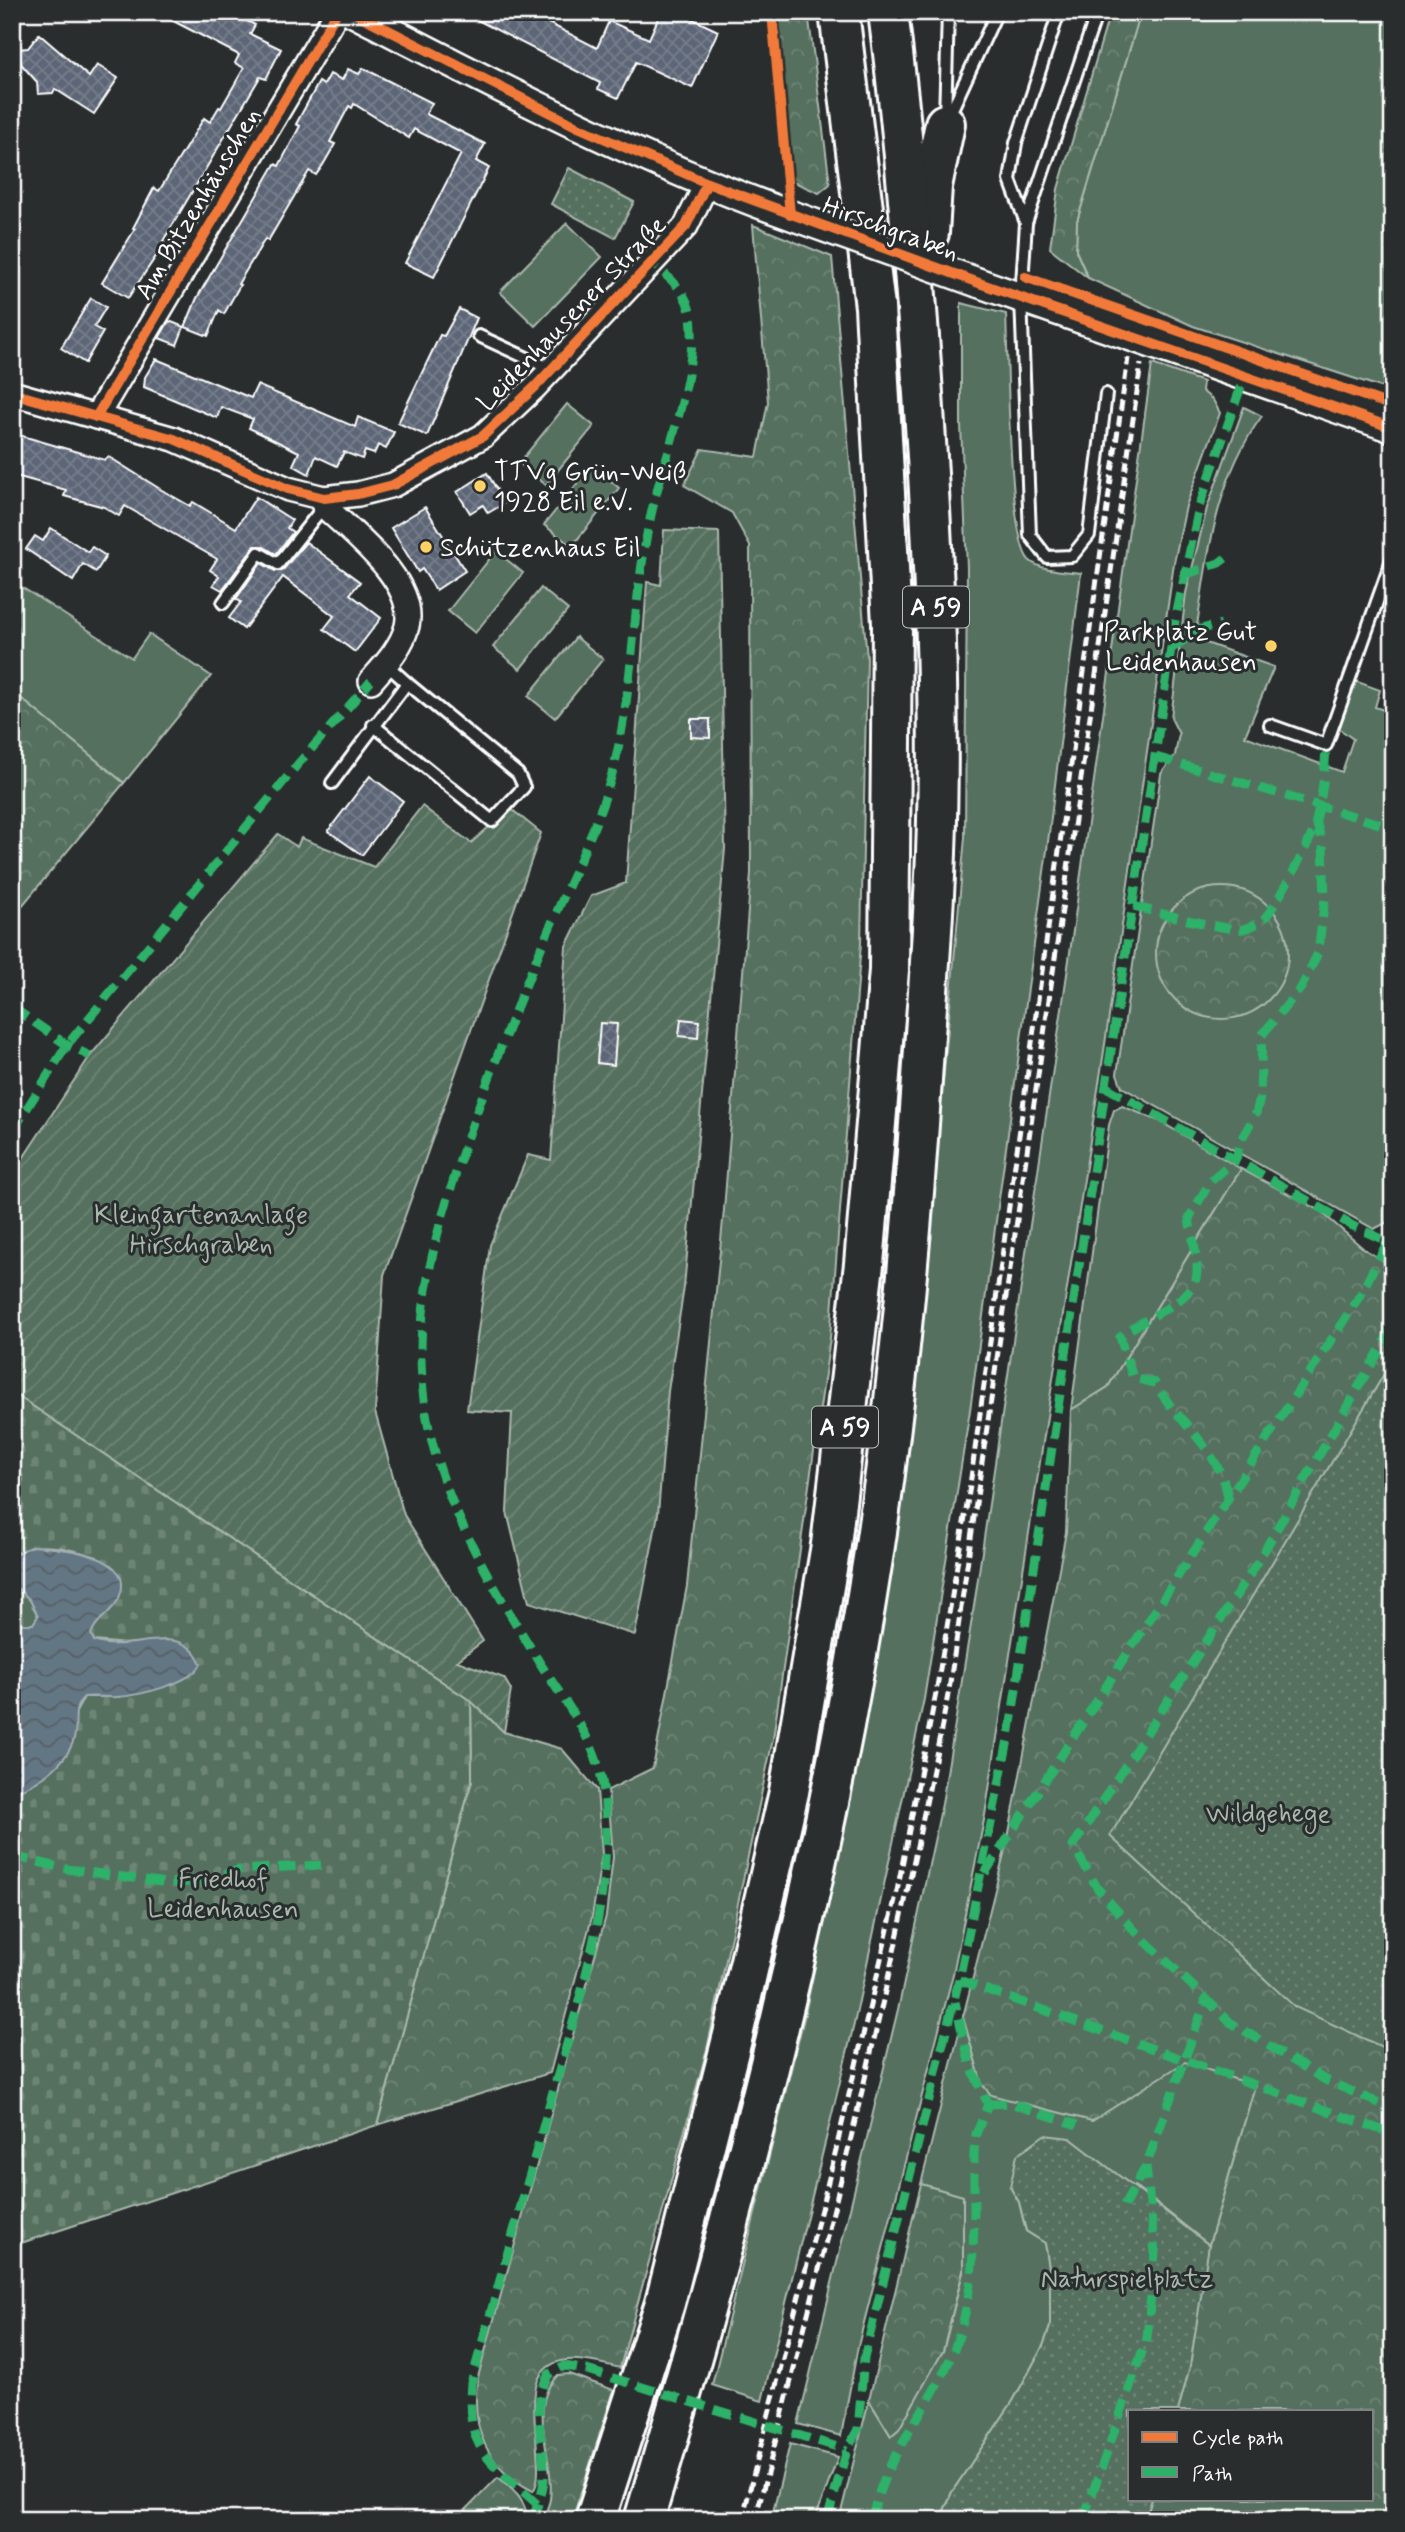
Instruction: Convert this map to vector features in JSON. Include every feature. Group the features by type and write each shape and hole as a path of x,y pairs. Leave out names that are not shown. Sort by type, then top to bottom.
{"highway":[{"name":"A 59","path":"595,2520 665,2303 733,2035 789,1792 831,1545 864,1264 889,970 891,624 875,307 839,12"},
{"name":"A 59","path":"644,2520 708,2311 776,2039 830,1802 874,1549 910,1260 936,850 937,624 922,364 908,193 888,12"},
{"name":"A 59","path":"922,364 932,186 945,124"}],"street":[{"name":"Am Bitzenhäuschen","path":"96,417 337,12"},
{"name":"Hirschgraben","path":"353,12 578,127 707,183 796,218 1393,428"},
{"name":"Leidenhausener Straße","path":"12,393 174,439 324,502 393,485 483,436 553,370 686,226 707,183"},
{"path":"324,502 387,567 408,605 407,627 378,672"}],"lane":[{"path":"945,124 948,12"},
{"path":"945,124 997,12"},
{"path":"1026,223 1010,180 1016,143 1059,12"},
{"path":"1097,12 1026,223 1021,298 1030,535 1047,556 1072,556 1089,535 1107,394"},
{"path":"479,336 553,370"},
{"path":"223,603 259,553 278,565 324,502"},
{"path":"1270,725 1326,745 1393,557"},
{"path":"373,726 492,821 524,787 518,774 407,683 378,672"},
{"path":"332,783 407,683"}],"green space":[{"path":"774,12 808,12 830,184 819,193 792,181"},
{"path":"1110,12 1141,12 1077,221 1076,251 1088,278 1050,248 1058,189"},
{"path":"1141,12 1393,12 1393,391 1193,326 1088,278 1076,251 1077,221"},
{"path":"569,168 634,202 615,238 551,204"},
{"path":"567,223 602,257 535,326 500,292"},
{"path":"753,225 832,257 867,658 861,943 830,1338 773,1739 707,2049 620,2368 587,2361 564,2361 553,2364 538,2380 534,2408 538,2471 533,2491 503,2470 485,2443 476,2412 478,2377 606,1916 613,1857 608,1790 653,1768 687,1586 724,1210 751,873 750,546 732,513 684,485 702,449 757,457 768,402"},
{"path":"961,303 1006,314 1013,483 1022,545 1034,564 1054,570 1081,573 1047,850 970,1410 924,1699 854,2024 762,2401 712,2385 805,2014 858,1761 915,1397 965,837 967,568 961,425"},
{"path":"1152,364 1203,382 1202,391 1213,400 1220,413 1186,506 1174,563 1104,1051 985,1815 953,1974 858,2346 841,2436 798,2424 900,2001 942,1804 974,1606 1067,974"},
{"path":"567,404 594,426 546,485 519,463"},
{"path":"1244,407 1262,416 1246,441 1223,495 1209,552 1195,639 1274,667 1245,736 1342,772 1353,739 1338,728 1355,681 1380,690 1375,707 1393,713 1393,1215 1386,1223 1374,1229 1122,1087 1117,1074 1161,774 1175,755 1179,734 1171,718 1186,593 1207,508"},
{"path":"592,465 619,488 572,546 544,525"},
{"path":"664,530 719,532 725,849 684,1287 668,1391 658,1514 635,1635 529,1602 507,1512 512,1413 467,1410 490,1245 528,1155 551,1160 566,946 591,896 626,883 647,582 661,585"},
{"path":"496,551 523,573 475,633 448,611"},
{"path":"12,581 132,658 149,634 211,676 124,783 12,691"},
{"path":"541,588 568,610 520,669 493,647"},
{"path":"576,637 603,659 555,718 528,696"},
{"path":"12,691 124,783 12,918"},
{"name":"Kleingartenanlage Hirschgraben","path":"422,806 471,843 510,808 541,833 384,1275 375,1412 404,1515 483,1641 457,1661 504,1678 511,1690 504,1732 471,1701 12,1392 12,1175 90,1056 278,834 297,847 301,838 374,867"},
{"path":"1222,887 1247,892 1269,906 1283,928 1288,953 1283,978 1269,1000 1247,1014 1222,1019 1197,1014 1175,1000 1161,978 1156,953 1161,928 1175,906 1197,892"},
{"path":"1122,1106 1159,1121 1241,1169 1108,1387 1071,1410 1109,1125 1114,1110"},
{"path":"1241,1169 1319,1210 1364,1249 1393,1267 1393,2520 1145,2520 1152,2500 1374,2500 1374,2410 1174,2410 1209,2245 1255,2086 1185,2062 1092,2121 991,2095 982,2084 963,2017 1008,1838 1066,1532 1071,1410 1108,1387"},
{"name":"Wildgehege","path":"1393,1359 1393,2052 1295,2007 1110,1836"},
{"name":"Friedhof Leidenhausen","path":"12,1392 471,1701 472,1780 377,2125 12,2246 12,1788 15,1791 75,1728 75,1714 84,1697 117,1697 173,1684 167,1640 126,1644 94,1641 91,1634 94,1625 109,1611 97,1557 65,1548 43,1546 32,1547 12,1556"},
{"path":"12,1583 30,1600 38,1616 33,1624 12,1624"},
{"path":"471,1701 504,1732 562,1749 597,1790 602,1854 592,1917 550,2073 377,2125 472,1780"},
{"path":"963,2017 982,2084 991,2094 1092,2121 1185,2061 1255,2086 1209,2245 1135,2186 1010,2187 1019,2202 1026,2231 1045,2243 1050,2273 1050,2327 1043,2346 1013,2401 952,2492 940,2520 839,2520 869,2400 891,2436 943,2351 963,2272 962,2196 921,2184"},
{"name":"Naturspielplatz","path":"1044,2135 1070,2138 1209,2245 1190,2366 1178,2410 1128,2410 1128,2500 1152,2500 1145,2520 940,2520 952,2492 1013,2401 1043,2346 1050,2327 1050,2273 1045,2243 1026,2231 1019,2202 1010,2187 1017,2155"},
{"path":"921,2184 963,2196 963,2271 943,2351 899,2429 891,2436 869,2400"},
{"path":"569,2374 614,2390 572,2520 543,2520 551,2484 544,2434 544,2402 548,2388 558,2375"},
{"path":"790,2444 838,2457 815,2520 771,2520"},
{"path":"498,2477 522,2501 527,2520 456,2520"}],"water":[{"path":"32,1546 94,1556 118,1572 122,1585 118,1600 93,1629 91,1634 94,1641 123,1644 168,1640 182,1643 193,1650 201,1664 195,1671 175,1683 149,1691 116,1697 84,1697 76,1710 72,1744 61,1762 34,1783 15,1791 12,1788 12,1703 16,1689 12,1683 12,1624 33,1624 38,1616 30,1600 12,1583 12,1556"}],"building":[{"path":"156,12 230,12 255,25 250,34 281,49 266,79 260,77 163,241 165,243 128,298 102,283 135,229 133,228 154,188 159,191 204,118 210,122 244,68 235,63 239,55"},
{"path":"462,12 527,12 597,48 609,21 649,39 661,12 678,12 718,31 692,88 636,62 618,98 598,89 600,83"},
{"path":"39,34 89,77 97,65 118,78 94,114 55,89 53,93 38,94 37,82 21,64 18,49 28,48"},
{"path":"363,68 432,103 426,114 485,144 476,161 489,168 434,277 405,263 461,154 414,129 409,138 354,104 352,108 349,106 330,142 335,144 323,165 316,175 309,171 268,241 265,239 238,284 240,285 224,314 219,310 208,336 185,327 197,298 275,164 279,166 300,126 296,124 319,82 324,85 330,74 342,80 348,69 359,74"},
{"path":"91,298 106,307 94,327 103,332 85,363 61,348"},
{"path":"459,309 477,318 427,436 398,423 440,335 444,336"},
{"path":"169,321 184,327 177,345 159,338"},
{"path":"156,359 251,398 257,385 355,427 358,417 394,432 386,449 378,445 374,454 365,451 362,459 344,452 337,466 316,456 309,474 293,465 299,452 249,428 253,419 221,407 217,418 144,387 145,377"},
{"path":"12,433 105,460 109,457 190,506 193,502 236,528 256,497 292,520 287,528 293,532 276,554 262,546 255,546 222,590 213,585 219,576 210,570 217,559 125,506 119,516 104,507 64,496 66,490 12,475"},
{"name":"TTVg Grün-Weiß 1928 Eil e.V.","path":"487,473 505,503 488,513 483,505 470,513 457,492"},
{"name":"Schützenhaus Eil","path":"425,507 465,571 436,590 422,569 418,572 391,528"},
{"path":"51,528 88,552 92,547 106,556 96,572 83,564 73,581 26,549 35,536 43,541"},
{"path":"306,542 360,582 350,594 381,618 355,652 324,629 334,616 283,577 244,629 229,618 241,602 236,599 261,563 275,571 282,571"},
{"path":"691,719 710,719 710,738 691,737"},
{"path":"370,776 403,801 362,855 328,831"},
{"path":"681,1019 699,1021 698,1038 679,1036"},
{"path":"600,1023 617,1024 614,1065 597,1063"}],"railway":[{"path":"742,2520 834,2158 897,1891 936,1693 969,1492 1128,358"},
{"path":"755,2520 858,2106 906,1899 949,1690 1141,364"}],"marked path":[{"path":"537,2504 484,2454 472,2425 471,2383 592,1950 604,1872 604,1794 587,1737 501,1598 472,1545 449,1494 433,1444 423,1391 421,1336 428,1277 444,1211 465,1144 514,1013 595,823 618,748 645,548 656,493 685,389 692,339 691,317 682,293 653,265"},
{"path":"827,2520 847,2450 858,2429 864,2358 959,1980 1010,1730 1175,621 1199,507 1245,375"},
{"path":"1184,575 1219,563 1232,553"},
{"path":"1171,649 1201,629 1221,624"},
{"path":"12,1132 67,1045 298,764 371,681"},
{"path":"1134,906 1236,929 1244,929 1263,920 1300,859 1312,833 1321,795 1326,745"},
{"path":"1156,757 1393,828"},
{"path":"1228,1497 1216,1464 1155,1383 1133,1378 1120,1337 1177,1301 1194,1283 1197,1265 1189,1218 1210,1182 1236,1159 1240,1142 1256,1113 1260,1098 1262,1035 1301,988 1318,953 1325,898 1323,846 1316,821"},
{"path":"12,1007 67,1045 90,1056"},
{"path":"1106,1087 1353,1226 1393,1244"},
{"path":"985,1873 1359,1297 1393,1231"},
{"path":"1393,1327 1256,1565 1073,1846 1098,1889 1134,1930 1230,2022 1325,2080 1376,2102 1393,2105"},
{"path":"12,1856 67,1869 167,1883 198,1882 238,1870 321,1865"},
{"path":"959,1980 1393,2134"},
{"path":"1124,2206 1146,2166 1206,2000"},
{"path":"872,2520 885,2476 951,2357 966,2307 973,2256 974,2152 976,2134 988,2104 970,2065 955,2002"},
{"path":"988,2104 1010,2103 1077,2125"},
{"path":"1083,2520 1147,2338 1155,2253 1146,2166"},
{"path":"532,2520 544,2483 539,2424 540,2399 549,2374 565,2366 587,2370 847,2450"}],"cycle path":[{"path":"96,417 337,12"},
{"path":"353,12 578,127 707,183 979,283 1393,428"},
{"path":"772,12 790,215"},
{"path":"12,393 174,439 288,489 324,498 358,494 393,485 483,436 535,387 686,226 707,183"},
{"path":"1025,277 1393,406"}],"place":[{"name":"TTVg Grün-Weiß 1928 Eil e.V.","path":"480,486"},
{"name":"Schützenhaus Eil","path":"426,547"},
{"name":"Parkplatz Gut Leidenhausen","path":"1271,646"}]}
